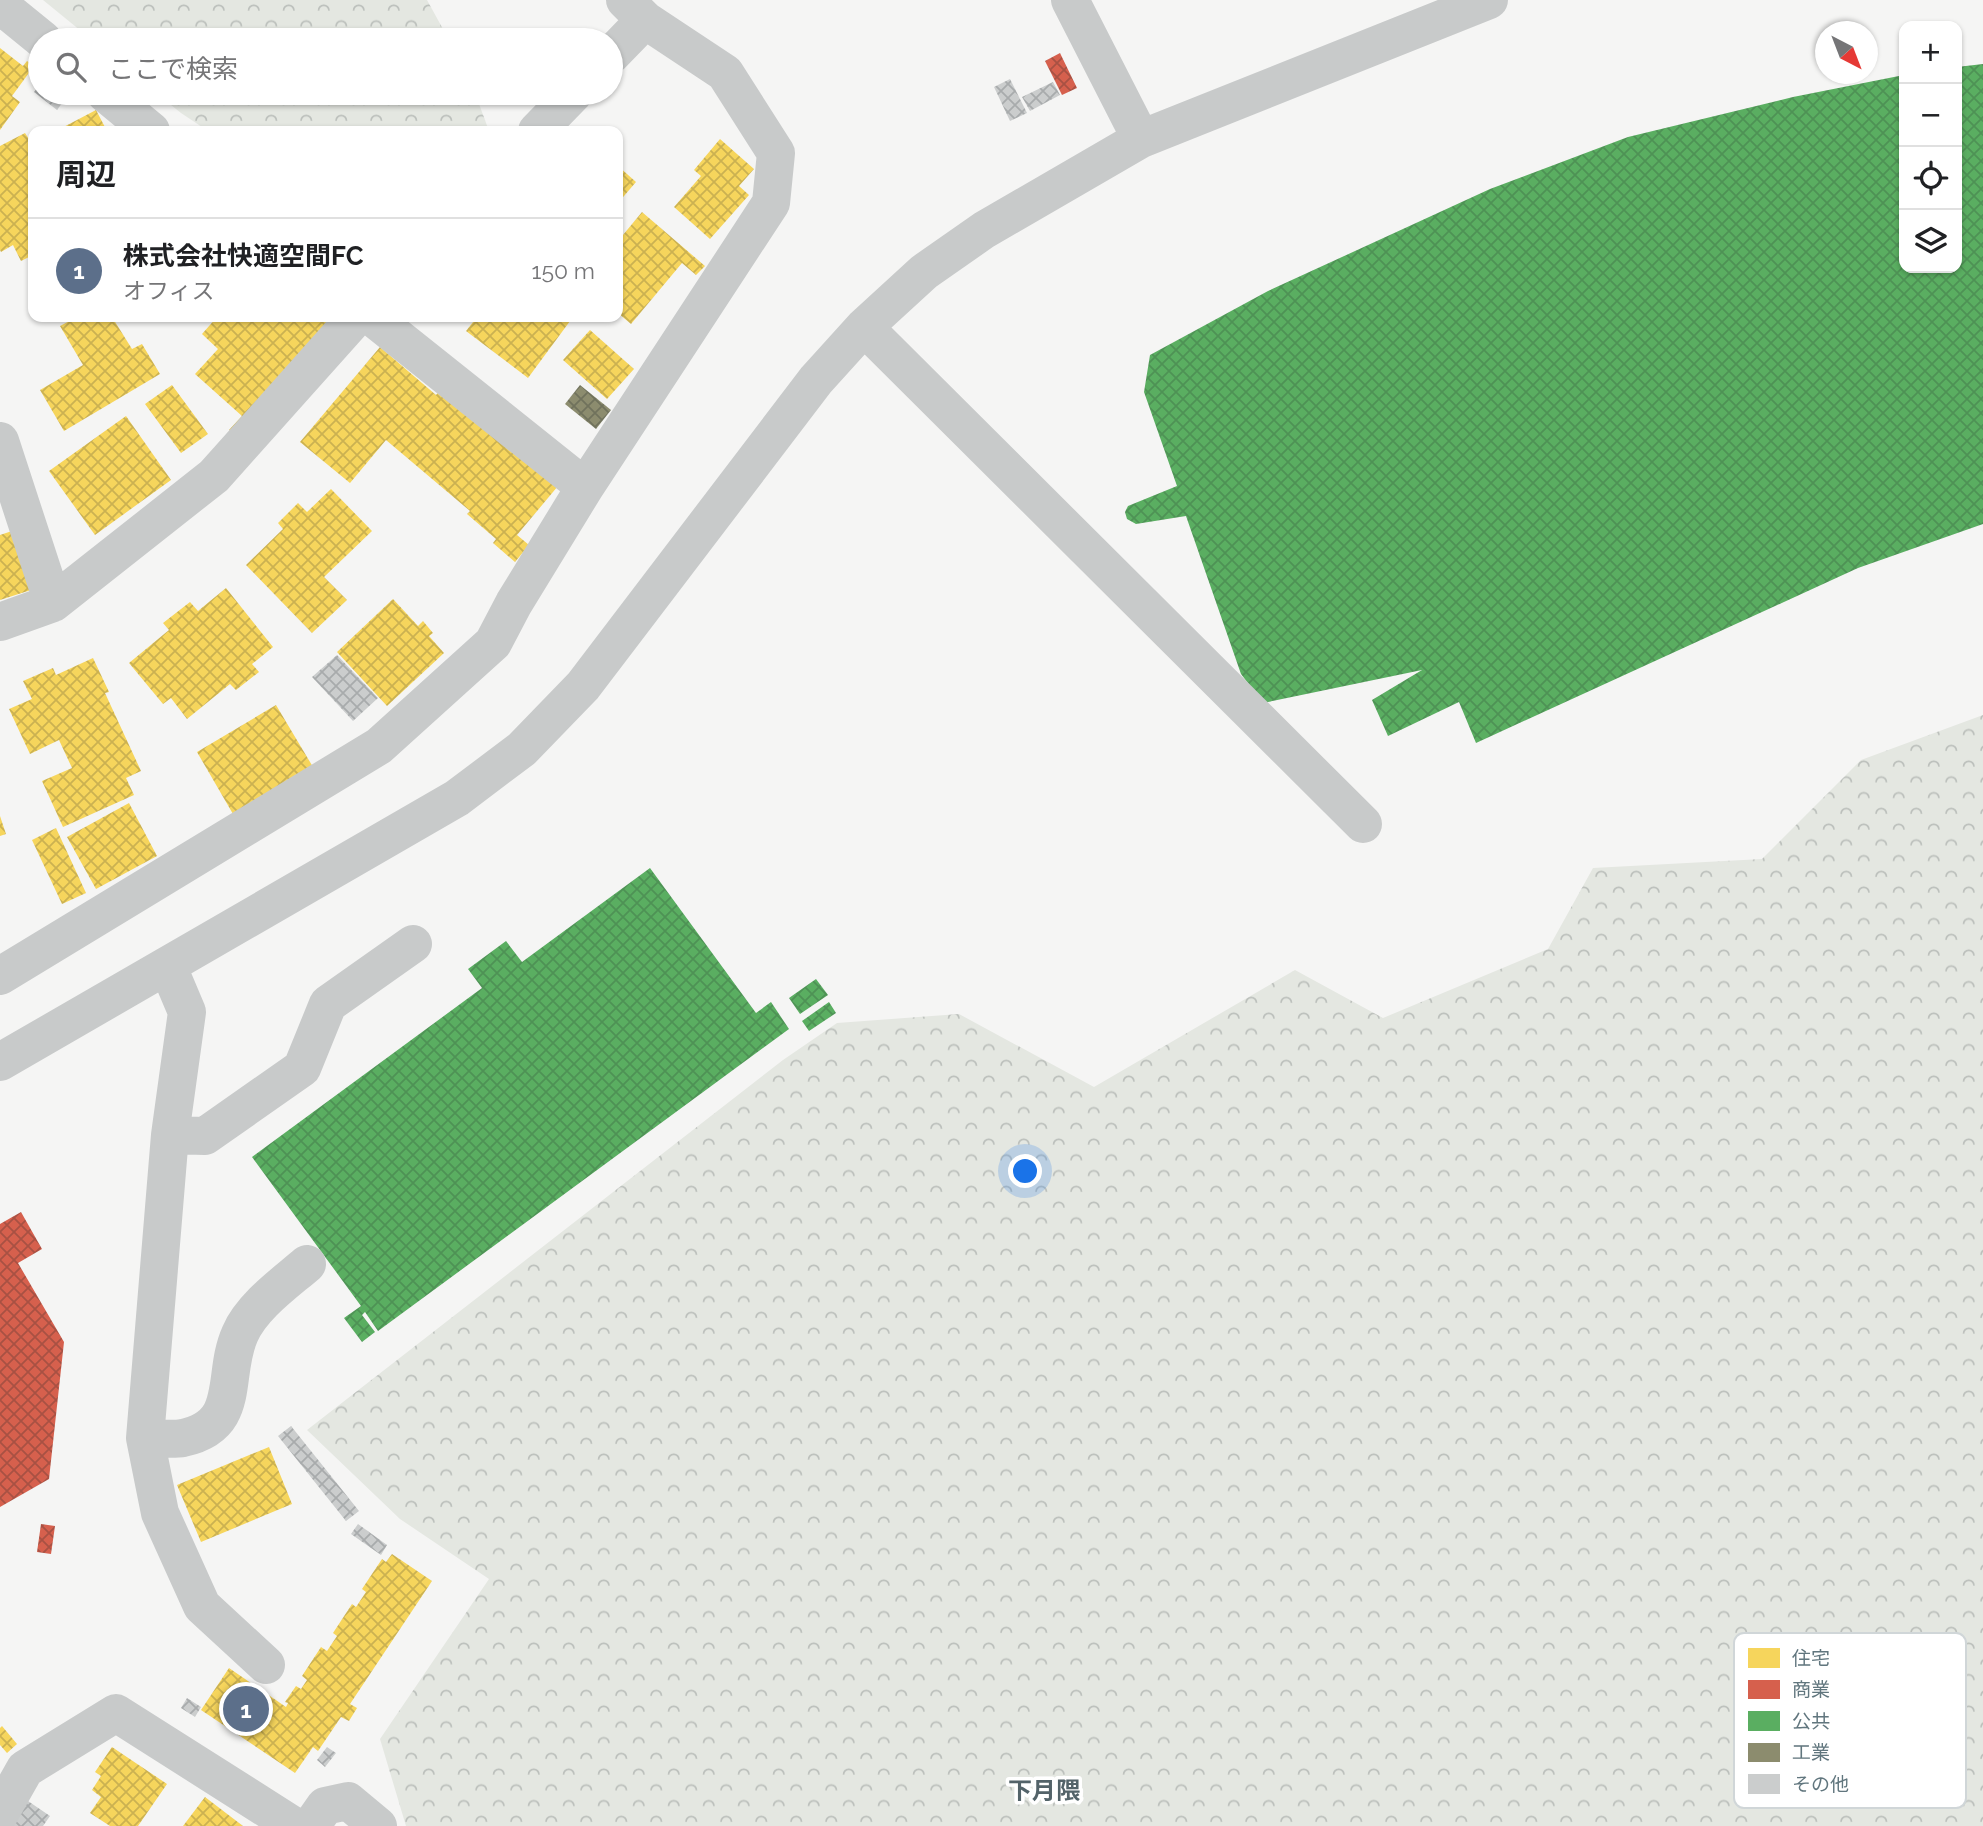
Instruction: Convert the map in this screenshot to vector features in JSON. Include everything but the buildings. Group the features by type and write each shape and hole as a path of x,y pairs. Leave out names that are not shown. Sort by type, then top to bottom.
{"street":[{"path":"1069,0 1141,139"},
{"path":"0,1062 457,798 523,749 583,686 816,380 864,327 924,272 984,230 1141,139 1488,0"},
{"path":"0,9 28,28"},
{"path":"0,976 379,746 493,643 514,603 585,487 772,203 776,153 725,73 635,10 623,32"},
{"path":"120,105 145,126"},
{"path":"542,126 562,105"},
{"path":"0,622 53,603 214,475 352,322"},
{"path":"378,322 585,487"},
{"path":"864,327 1363,824"},
{"path":"0,441 53,603"},
{"path":"170,1135 205,1136 302,1068 328,1004 413,944"},
{"path":"168,967 187,1013 170,1135 145,1438 160,1513 202,1606 266,1665"},
{"path":"145,1438 183,1438 211,1427 224,1411 232,1356 241,1331 264,1301 307,1264"},
{"path":"0,1812 26,1769 116,1713 294,1826"},
{"path":"311,1826 325,1806 348,1801 378,1826"}],"green space":[{"path":"43,0 427,0 442,28 77,28"},
{"path":"171,105 479,105 487,126 200,126"},
{"path":"1983,715 1983,1826 406,1826 380,1739 489,1579 400,1519 307,1430 783,1060 837,1023 959,1014 1094,1087 1295,970 1383,1018 1548,949 1593,868 1762,859 1861,760"}],"place":[{"name":"株式会社快適空間FC","path":"246,1709"}],"district":[{"name":"下月隈","path":"1044,1791"}]}
